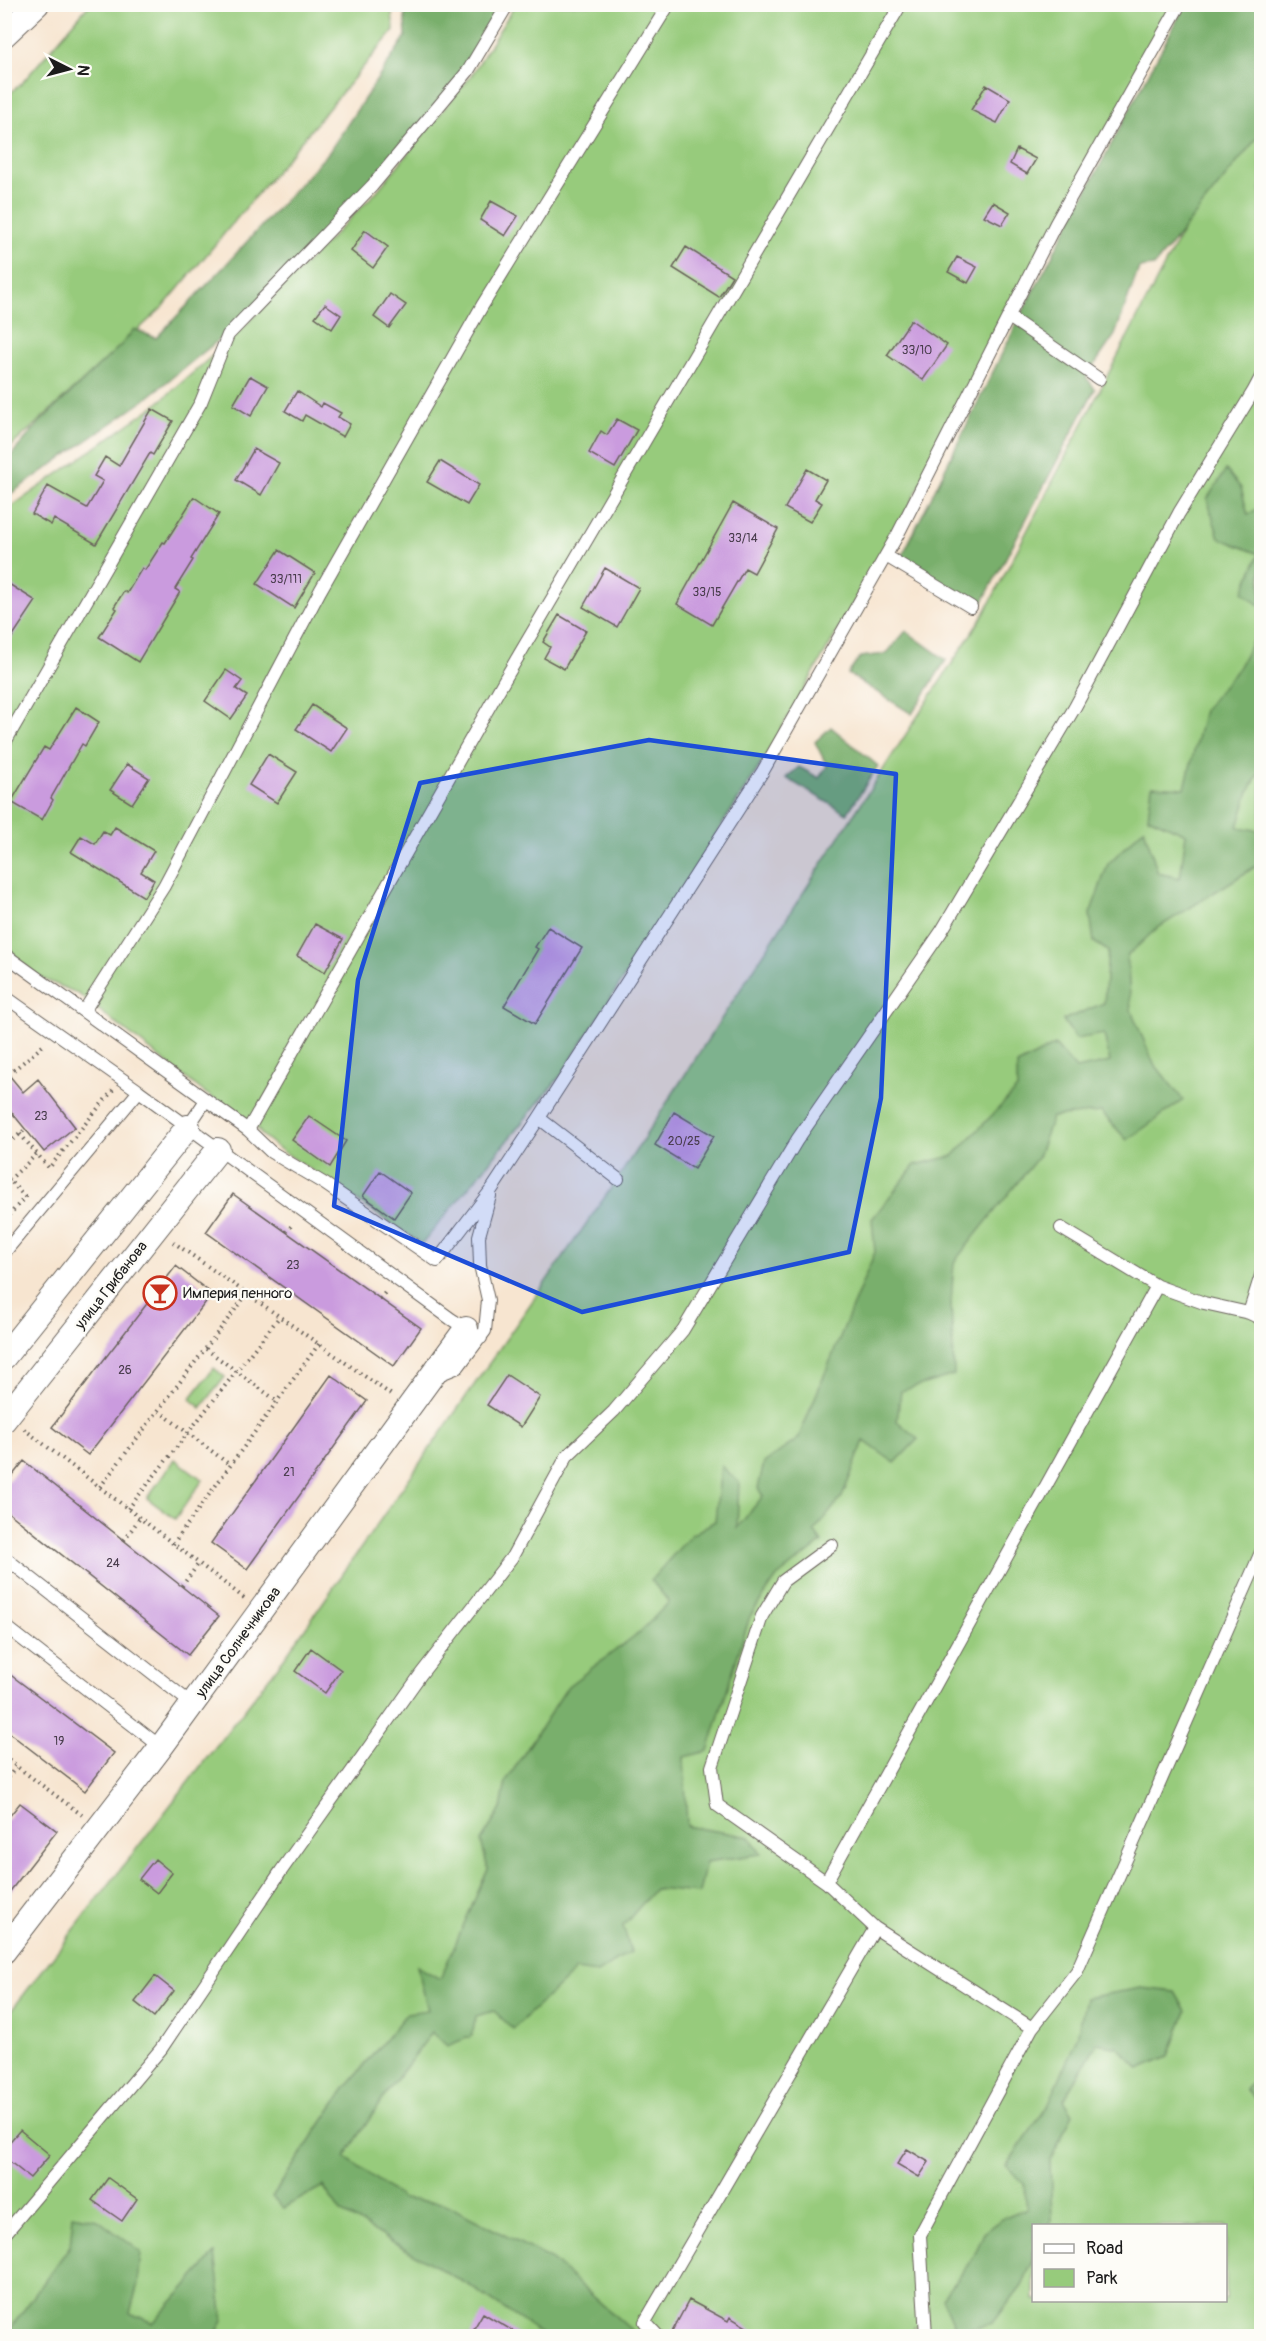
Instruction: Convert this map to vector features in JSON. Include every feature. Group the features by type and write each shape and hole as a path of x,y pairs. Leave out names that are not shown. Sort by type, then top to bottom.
{"street":[{"path":"4,35 37,4"},
{"path":"4,1357 188,1127"},
{"name":"улица Грибанова","path":"14,1424 218,1150"},
{"name":"улица Солнечникова","path":"4,1951 161,1747 432,1378 474,1334"}],"lane":[{"path":"4,744 201,402 228,335 372,186 468,70 508,4"},
{"path":"84,1011 164,886 320,591 482,306 669,4"},
{"path":"248,1130 505,679 901,4"},
{"path":"4,954 248,1130 271,1152 325,1184 437,1261 492,1189 763,771 886,556 1056,223 1180,4"},
{"path":"1009,317 1100,379"},
{"path":"4,2235 161,2049 281,1871 421,1674 512,1557 567,1456 614,1411 683,1330 797,1140 941,932 1075,707 1179,513 1262,375"},
{"path":"886,556 971,607"},
{"path":"4,996 474,1334 485,1331 488,1300 480,1265 479,1236 492,1189"},
{"path":"4,1253 139,1091"},
{"path":"188,1127 206,1100"},
{"path":"539,1118 618,1179"},
{"path":"1061,1228 1156,1286 1204,1303 1249,1313 1262,1319"},
{"path":"1249,1313 1262,1272"},
{"path":"826,1882 1156,1286"},
{"path":"832,1545 783,1581 762,1616 711,1767 717,1805 826,1882 875,1928 1032,2028"},
{"path":"926,2337 920,2235 1032,2028 1077,1971 1262,1550"},
{"path":"4,1557 192,1704"},
{"path":"4,1625 161,1747"},
{"path":"658,2337 645,2322 875,1928"}],"path":[{"path":"9,1074 49,1042"},
{"path":"20,1134 49,1168 108,1097"},
{"path":"4,1147 26,1129"},
{"path":"9,1180 38,1154"},
{"path":"4,1174 24,1197 4,1221"},
{"path":"171,1241 394,1396"},
{"path":"100,1487 247,1294"},
{"path":"128,1509 280,1316"},
{"path":"173,1544 319,1344"},
{"path":"206,1349 277,1401"},
{"path":"159,1411 230,1465"},
{"path":"14,1424 245,1598"},
{"path":"124,1540 140,1518"},
{"path":"182,1586 199,1563"},
{"path":"4,1757 83,1815"},
{"path":"4,1782 16,1767"}],"highlighted area":[{"path":"649,740 896,774 881,1098 849,1252 582,1312 334,1206 358,980 420,783"}],"green space":[{"path":"89,5 391,5 394,30 163,307 6,451 4,98 22,83"},
{"path":"404,5 505,5 465,69 371,184 226,334 142,402 6,497 7,460 39,423 122,344 134,329 156,338 329,152 406,36"},
{"path":"515,5 1175,5 895,532 758,769 562,1074 422,1244 275,1146 262,1135 255,1125 205,1093 77,993 38,977 5,948 4,512 157,404 235,336 377,191 471,76"},
{"path":"1185,5 1261,5 1261,133 1154,266 1139,268 1115,335 1086,377 1095,389 980,607 901,558 1025,307"},
{"path":"1261,79 1261,2336 970,2336 914,2327 914,2336 5,2336 4,2020 285,1657 618,1178 984,614"},
{"path":"1226,470 1241,488 1248,515 1261,506 1261,607 1243,592 1259,554 1219,538 1207,499"},
{"path":"1261,626 1261,768 1248,794 1238,827 1261,831 1261,863 1156,929 1127,956 1131,1010 1153,1062 1183,1100 1127,1140 1101,1112 1052,1117 1038,1157 954,1262 951,1302 954,1375 901,1391 897,1421 918,1439 895,1463 864,1441 842,1497 814,1531 822,1542 777,1577 750,1616 708,1751 684,1757 687,1826 750,1837 761,1854 706,1862 699,1893 655,1889 623,1926 631,1952 597,1973 576,1970 513,2029 494,2011 476,2016 472,2036 447,2046 432,2032 383,2098 345,2157 403,2199 443,2203 552,2260 638,2336 544,2336 470,2286 341,2212 323,2186 284,2208 272,2197 346,2087 407,2013 428,2010 417,1966 440,1979 488,1869 481,1841 501,1809 506,1781 568,1686 641,1631 669,1602 651,1580 691,1535 715,1521 721,1466 739,1482 737,1528 763,1496 758,1488 764,1463 798,1439 875,1252 872,1219 915,1165 953,1156 1017,1089 1017,1065 1055,1045 1076,1069 1110,1062 1104,1034 1076,1039 1063,1020 1104,1003 1108,951 1094,942 1090,914 1108,864 1144,828 1158,873 1180,878 1186,834 1148,817 1152,786 1185,788 1204,710 1238,668"},
{"path":"906,631 946,660 912,714 848,674 860,657 886,654"},
{"path":"831,727 878,766 847,814 786,778 799,767 819,778 827,766 815,742"},
{"path":"214,1368 225,1377 201,1408 190,1399"},
{"path":"175,1459 203,1480 175,1519 147,1498"},
{"path":"1141,1988 1175,1992 1186,2011 1169,2056 1139,2069 1118,2047 1097,2043 1064,2100 1073,2114 1050,2161 1052,2221 1050,2224 1032,2224 1032,2263 1022,2285 993,2323 957,2331 942,2298 973,2258 984,2233 1005,2217 1027,2208 1024,2184 1006,2166 1049,2104 1077,2037 1086,1998"},
{"path":"1261,2075 1261,2106 1245,2089"},
{"path":"73,2215 98,2220 141,2252 138,2283 130,2313 153,2323 215,2254 223,2321 215,2336 5,2336 70,2246"}],"building":[{"path":"986,85 1010,99 997,123 971,110"},
{"path":"1017,149 1036,159 1027,174 1010,164"},
{"path":"491,201 518,216 505,236 480,220"},
{"path":"993,202 1010,212 1002,225 984,216"},
{"path":"365,230 388,247 373,268 351,251"},
{"path":"686,247 732,276 719,297 673,268"},
{"path":"957,257 977,267 968,283 948,272"},
{"path":"390,294 406,305 389,328 374,317"},
{"path":"325,304 341,315 332,329 315,317"},
{"path":"911,320 947,345 923,380 887,355"},
{"path":"250,376 268,386 251,416 233,405"},
{"path":"297,391 321,407 323,403 341,413 338,417 350,424 343,437 305,415 302,421 285,411"},
{"path":"152,409 173,421 153,455 150,453 96,544 54,519 51,525 32,514 48,486 87,508 103,481 94,476 105,457 119,466"},
{"path":"617,419 637,430 615,468 589,453 601,431 607,435"},
{"path":"254,449 279,463 261,495 236,480"},
{"path":"440,461 479,485 467,505 427,482"},
{"path":"807,469 826,480 815,499 822,503 810,522 785,508"},
{"path":"194,497 219,514 175,589 180,592 138,662 99,637 117,609 114,607 124,591 127,593 142,568 145,570"},
{"path":"733,503 778,529 754,573 745,568 712,625 677,604"},
{"path":"279,550 315,573 294,608 257,584"},
{"path":"605,568 639,588 617,627 583,607"},
{"path":"4,581 36,601 4,649"},
{"path":"559,615 586,631 564,669 544,658 550,647 543,642"},
{"path":"226,670 242,681 236,689 247,696 231,719 205,701"},
{"path":"312,705 347,728 331,752 296,729"},
{"path":"76,707 99,722 85,746 82,744 51,798 53,800 42,820 11,802 44,747 49,750"},
{"path":"268,754 297,772 277,803 249,785"},
{"path":"127,764 149,778 132,804 110,790"},
{"path":"115,827 154,851 141,872 154,880 144,897 71,852 81,836 95,844 103,831 110,835"},
{"path":"315,924 343,939 325,972 297,956"},
{"path":"548,927 582,948 535,1024 504,1006 538,949 535,947"},
{"path":"4,1069 23,1092 38,1079 75,1127 44,1152 4,1103"},
{"path":"674,1112 714,1136 694,1169 655,1145"},
{"path":"309,1116 346,1141 330,1167 292,1140"},
{"path":"380,1171 411,1193 394,1218 363,1196"},
{"path":"233,1194 421,1328 394,1366 206,1232"},
{"path":"176,1266 212,1294 88,1455 52,1427"},
{"path":"331,1375 367,1401 247,1569 211,1543"},
{"path":"507,1375 540,1397 521,1427 487,1405"},
{"path":"24,1461 219,1616 188,1655 4,1509 4,1486"},
{"path":"311,1648 341,1670 325,1693 295,1671"},
{"path":"4,1670 114,1753 85,1791 4,1729"},
{"path":"20,1803 57,1831 4,1899 4,1823"},
{"path":"155,1859 172,1873 157,1893 139,1879"},
{"path":"155,1976 174,1991 154,2017 135,2002"},
{"path":"20,2130 50,2155 30,2178 4,2157 4,2148"},
{"path":"907,2149 929,2162 919,2177 897,2164"},
{"path":"108,2178 137,2199 122,2221 92,2200"},
{"path":"689,2300 728,2321 730,2317 763,2337 681,2337 672,2332"},
{"path":"483,2313 523,2337 469,2337"}],"place":[{"name":"Империя пенного","path":"160,1293"}]}
